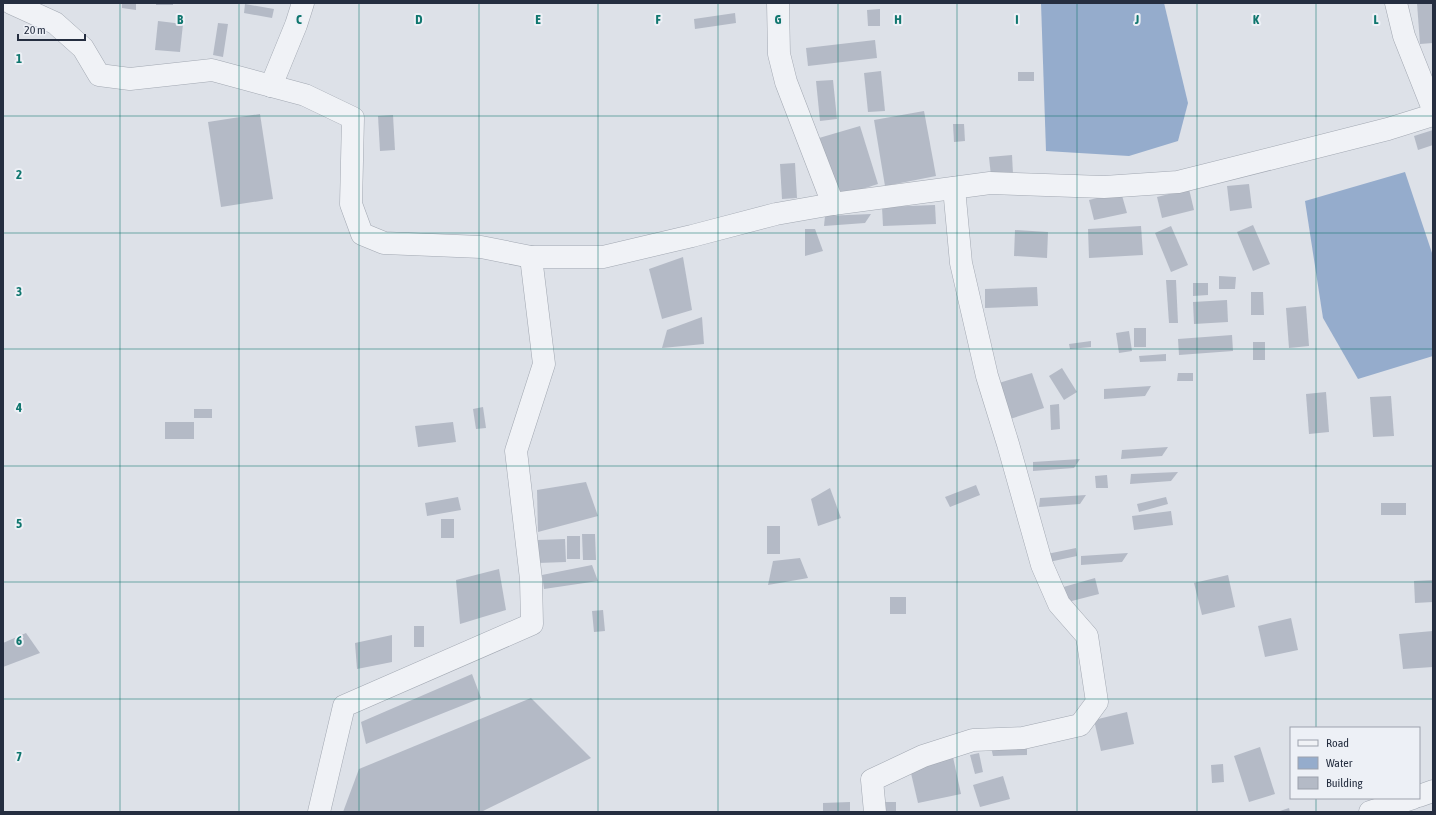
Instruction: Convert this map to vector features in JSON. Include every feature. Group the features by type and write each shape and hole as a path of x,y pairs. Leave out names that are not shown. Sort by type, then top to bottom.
{"street":[{"path":"11,3 55,23 83,48 99,75 130,79 212,70 305,95 353,118 351,204 362,234 384,243 481,247 531,257 603,257 776,214 833,204 954,188 990,184 1104,187 1178,182 1388,129 1433,115"},
{"path":"271,86 296,25 303,3"},
{"path":"778,3 779,54 786,82 833,204"},
{"path":"1396,3 1404,36 1433,109"},
{"path":"875,812 872,780 923,756 973,740 1023,738 1080,725 1097,702 1087,636 1059,604 1042,565 987,376 960,263 954,188"},
{"path":"319,812 344,706 532,624 531,579 516,451 544,364 531,257"},
{"path":"1420,796 1433,791"},
{"path":"1370,812 1410,799"}],"water":[{"path":"1041,3 1164,3 1188,103 1178,141 1129,156 1046,151"},
{"path":"1405,172 1433,256 1433,356 1358,379 1323,318 1305,201"}],"building":[{"path":"122,3 136,3 136,10 122,8"},
{"path":"156,3 173,3 173,5 156,5"},
{"path":"1417,3 1433,3 1433,43 1420,44"},
{"path":"245,4 274,9 272,18 244,13"},
{"path":"880,9 880,26 868,26 867,10"},
{"path":"735,13 736,23 695,29 694,19"},
{"path":"158,21 183,24 180,52 155,50"},
{"path":"218,23 228,24 223,57 213,55"},
{"path":"875,40 877,58 808,66 806,48"},
{"path":"881,71 885,111 868,112 864,73"},
{"path":"1018,72 1034,72 1034,81 1018,81"},
{"path":"833,80 837,119 820,121 816,81"},
{"path":"924,111 936,176 885,186 874,120"},
{"path":"260,114 273,199 221,207 208,122"},
{"path":"393,115 395,150 380,151 378,116"},
{"path":"953,124 964,124 965,141 954,142"},
{"path":"860,126 878,184 837,197 819,138"},
{"path":"1433,130 1433,145 1418,150 1414,136"},
{"path":"1012,155 1013,174 991,176 989,157"},
{"path":"795,163 797,198 782,199 780,164"},
{"path":"1249,184 1252,208 1230,211 1227,186"},
{"path":"1189,189 1194,210 1162,218 1157,197"},
{"path":"1121,192 1127,213 1094,220 1089,200"},
{"path":"935,205 936,224 883,226 882,207"},
{"path":"871,214 865,223 824,226 825,216"},
{"path":"1253,225 1270,264 1253,271 1237,232"},
{"path":"1141,226 1143,255 1089,258 1088,229"},
{"path":"1171,226 1188,265 1171,272 1155,233"},
{"path":"805,229 815,229 823,251 805,256"},
{"path":"1015,230 1048,232 1047,258 1014,256"},
{"path":"683,257 692,310 662,319 649,269"},
{"path":"1219,276 1236,277 1235,289 1219,289"},
{"path":"1166,280 1176,280 1178,323 1169,323"},
{"path":"1193,283 1208,283 1208,295 1193,296"},
{"path":"1037,287 1038,306 985,308 985,289"},
{"path":"1251,292 1263,292 1264,315 1251,315"},
{"path":"1227,300 1228,322 1194,324 1193,302"},
{"path":"1306,306 1309,346 1289,348 1286,308"},
{"path":"702,317 704,344 662,348 667,330"},
{"path":"1134,328 1146,328 1146,347 1134,347"},
{"path":"1129,331 1132,351 1119,353 1116,333"},
{"path":"1232,335 1233,351 1179,355 1178,339"},
{"path":"1091,341 1091,347 1070,349 1069,344"},
{"path":"1253,342 1265,342 1265,360 1253,360"},
{"path":"1166,354 1166,361 1140,362 1139,356"},
{"path":"1062,368 1077,392 1064,400 1049,376"},
{"path":"1032,373 1044,408 1004,421 992,385"},
{"path":"1178,373 1193,373 1193,381 1177,381"},
{"path":"1151,386 1145,396 1104,399 1104,389"},
{"path":"1326,392 1329,432 1309,434 1306,394"},
{"path":"1391,396 1394,436 1373,437 1370,397"},
{"path":"1059,404 1060,429 1051,430 1050,405"},
{"path":"483,407 486,428 476,429 473,409"},
{"path":"194,409 212,409 212,418 194,418"},
{"path":"165,422 194,422 194,439 165,439"},
{"path":"453,422 456,442 418,447 415,426"},
{"path":"1168,447 1162,456 1121,459 1122,450"},
{"path":"1080,459 1074,468 1033,471 1033,462"},
{"path":"1178,472 1171,481 1130,484 1131,474"},
{"path":"1107,475 1108,488 1096,488 1095,476"},
{"path":"586,482 598,516 538,532 537,490"},
{"path":"976,485 980,495 950,507 945,497"},
{"path":"830,488 841,518 818,526 811,499"},
{"path":"1086,495 1080,504 1039,507 1040,498"},
{"path":"458,497 461,510 427,516 425,503"},
{"path":"1166,497 1168,504 1139,512 1137,504"},
{"path":"1381,503 1406,503 1406,515 1381,515"},
{"path":"1171,511 1173,525 1134,530 1132,516"},
{"path":"441,519 454,519 454,538 441,538"},
{"path":"767,526 780,526 780,554 767,554"},
{"path":"582,534 595,534 596,560 583,560"},
{"path":"567,536 580,536 580,559 567,559"},
{"path":"565,539 566,562 538,563 537,540"},
{"path":"1076,548 1077,556 1049,562 1047,554"},
{"path":"1128,553 1122,562 1081,565 1081,556"},
{"path":"800,558 808,578 768,585 773,561"},
{"path":"592,565 598,581 544,589 542,575"},
{"path":"499,569 506,610 460,624 456,580"},
{"path":"1228,575 1235,607 1202,615 1194,583"},
{"path":"1095,578 1099,594 1064,603 1060,588"},
{"path":"1433,580 1433,602 1415,603 1414,581"},
{"path":"890,597 906,597 906,614 890,614"},
{"path":"603,610 605,631 594,632 592,611"},
{"path":"1291,618 1298,650 1265,657 1258,626"},
{"path":"414,626 424,626 424,647 414,647"},
{"path":"1433,631 1433,667 1403,669 1399,634"},
{"path":"26,633 40,653 3,667 3,643"},
{"path":"392,635 392,662 357,669 355,643"},
{"path":"472,674 481,698 366,744 361,722"},
{"path":"531,698 591,758 481,812 343,812 359,769"},
{"path":"1127,712 1134,744 1101,751 1094,720"},
{"path":"991,747 1027,747 1027,755 993,756"},
{"path":"1260,747 1275,794 1249,802 1234,756"},
{"path":"979,753 983,772 975,774 970,755"},
{"path":"953,757 961,794 918,803 910,769"},
{"path":"1223,764 1224,782 1212,783 1211,765"},
{"path":"1003,776 1010,799 980,807 973,785"},
{"path":"850,802 850,812 823,812 823,803"},
{"path":"880,802 896,802 896,812 880,812"},
{"path":"1289,808 1290,812 1277,812"}]}
